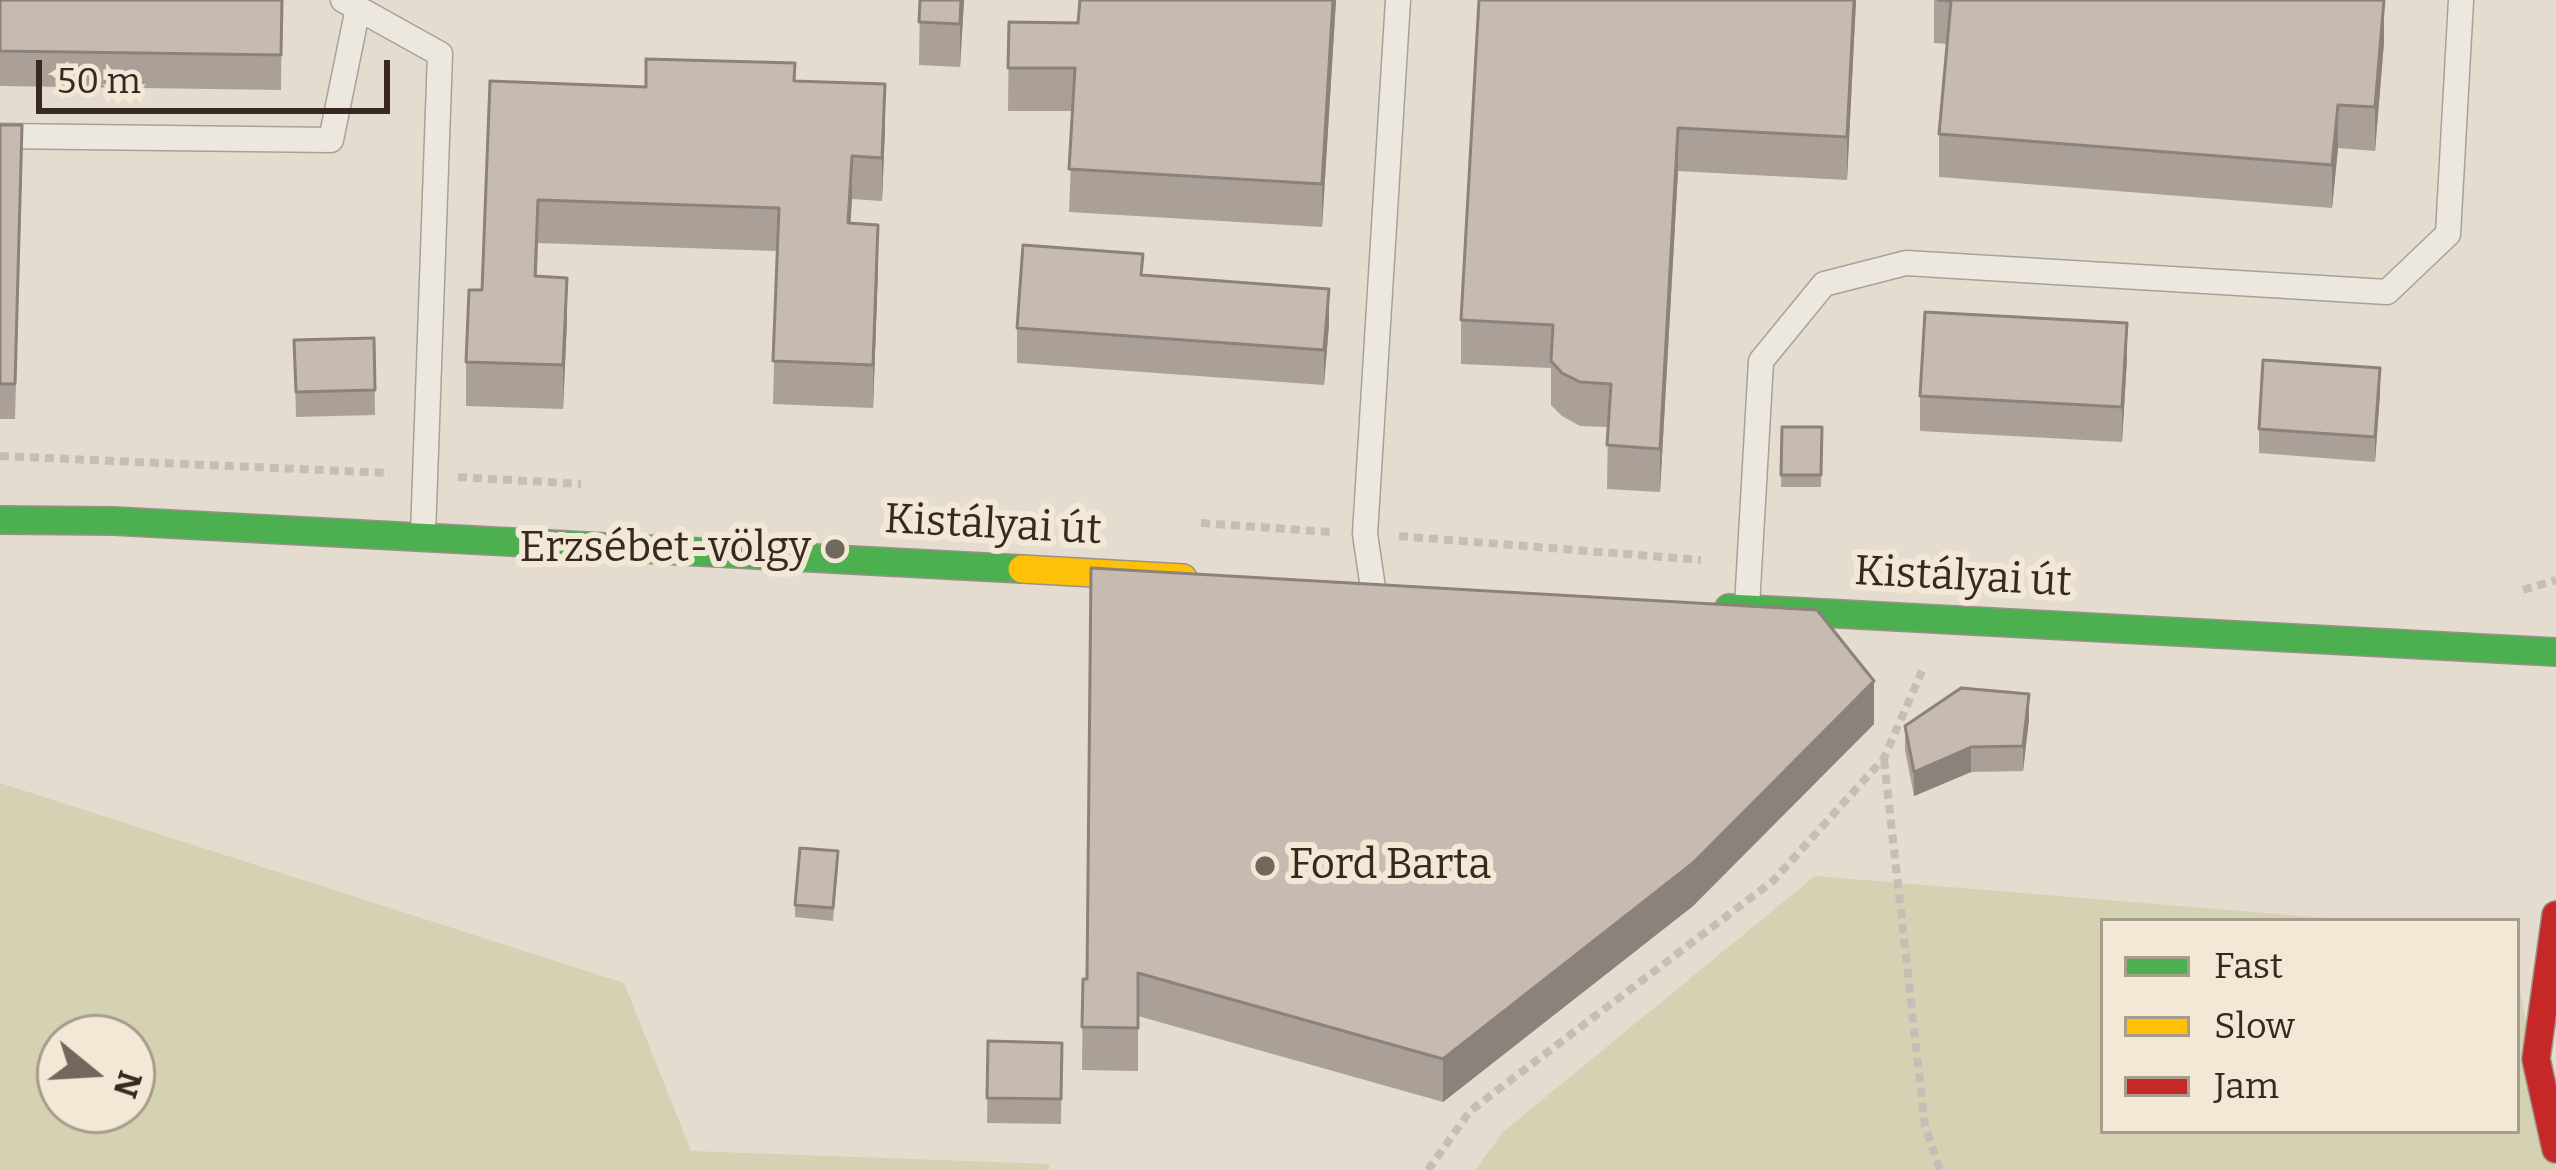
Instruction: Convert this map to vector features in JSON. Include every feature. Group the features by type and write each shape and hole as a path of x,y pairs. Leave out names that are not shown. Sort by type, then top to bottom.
{"main road":[{"name":"Kistályai út","path":"0,520 113,521 1207,579"},
{"name":"Kistályai út","path":"1700,606 2556,652"},
{"path":"2556,915 2536,1059 2556,1149"}],"lane":[{"path":"1373,588 1365,534 1398,0"},
{"path":"1747,609 1761,361 1824,284 1906,263 2386,292 2448,234 2461,0"},
{"path":"0,136 331,140 351,4 440,54 423,537"}],"path":[{"path":"0,456 592,485"},
{"path":"1177,522 1750,563"},
{"path":"2517,593 2556,580"},
{"path":"1428,1170 1471,1111 1773,881 1884,758 1944,620"},
{"path":"1884,758 1924,1126 1940,1170"}],"shaded area":[{"path":"0,783 624,983 691,1151 1049,1164 1049,1170 0,1170"},
{"path":"1815,876 2326,918 2100,918 2100,1134 2520,1134 2520,991 2556,1170 1475,1170 1503,1132"}],"building":[{"path":"0,0 282,0 281,55 0,51"},
{"path":"920,0 961,0 960,24 919,22"},
{"path":"1080,0 1333,0 1322,184 1069,169 1075,68 1008,68 1009,22 1078,23"},
{"path":"1479,0 1854,0 1847,137 1678,128 1660,449 1607,445 1611,384 1580,382 1562,373 1551,361 1553,325 1461,320"},
{"path":"1938,0 2384,0 2375,107 2338,105 2332,165 1939,134 1951,1"},
{"path":"646,59 795,63 794,81 885,84 882,158 852,156 848,223 878,225 873,365 773,361 779,208 538,200 535,276 567,278 563,365 466,362 469,290 482,290 490,81 646,87"},
{"path":"0,125 22,125 15,384 0,384"},
{"path":"1023,245 1143,254 1141,275 1329,289 1324,350 1017,328"},
{"path":"1925,312 2127,323 2122,407 1920,396"},
{"path":"374,338 375,390 296,392 294,340"},
{"path":"2263,360 2380,368 2375,437 2259,429"},
{"path":"1782,427 1822,427 1821,475 1781,475"},
{"path":"1091,568 1817,610 1874,681 1693,863 1443,1059 1138,973 1138,1028 1082,1027 1083,979 1087,979"},
{"path":"1961,688 2029,694 2023,746 1971,747 1914,772 1905,726"},
{"path":"800,848 838,851 833,908 795,905"},
{"path":"988,1041 1062,1043 1061,1099 987,1098"}],"traffic: fast":[{"path":"0,520 113,521 1022,569"},
{"path":"1729,608 2556,652"}],"traffic: slow":[{"path":"1022,569 1183,578"}],"traffic: jam":[{"path":"2556,915 2536,1059 2556,1149"}],"place":[{"name":"Erzsébet-völgy","path":"835,549"},
{"name":"Ford Barta","path":"1265,866"}]}
